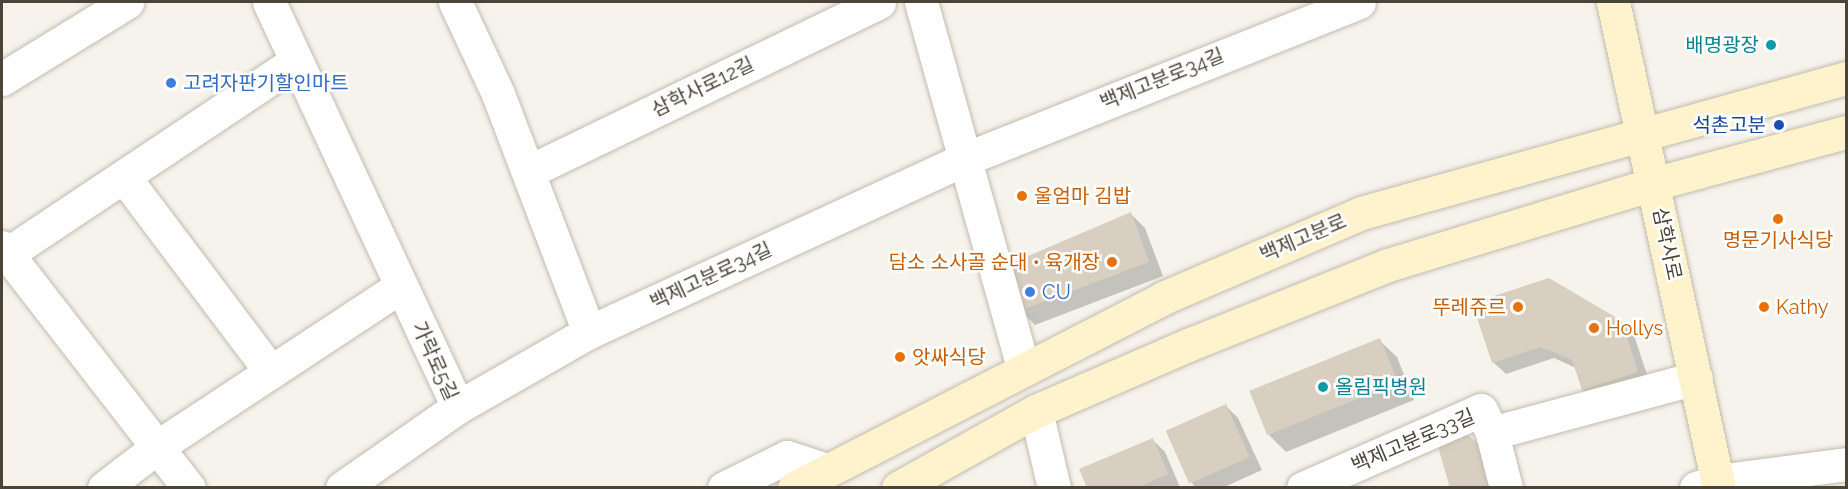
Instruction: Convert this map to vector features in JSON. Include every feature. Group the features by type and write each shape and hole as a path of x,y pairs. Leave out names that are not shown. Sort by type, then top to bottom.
{"main road":[{"name":"삼학사로","path":"1613,2 1696,378 1711,485"},
{"name":"백제고분로","path":"794,488 825,469 1023,367 1163,298 1361,213 1846,78"},
{"path":"898,488 1035,411 1188,345 1388,265 1653,184 1846,132"}],"street":[{"path":"2,79 127,2"},
{"name":"가락로5길","path":"269,2 295,62 458,407 342,488"},
{"name":"삼학사로12길","path":"528,172 879,2"},
{"path":"921,2 1023,367"},
{"name":"백제고분로34길","path":"458,407 589,333 965,159 1359,2"},
{"path":"465,5 589,333"},
{"path":"189,488 160,445 4,251 124,177 295,62"},
{"path":"124,177 271,372"},
{"path":"104,488 160,445 401,286"},
{"path":"1492,433 1696,378"},
{"name":"백제고분로33길","path":"1303,488 1481,410 1492,433 1506,488"},
{"path":"1035,411 1054,488"},
{"path":"724,488 787,457 825,469"},
{"path":"1711,485 1846,464"}],"building":[{"path":"1131,212 1149,262 1019,311 1007,265"},
{"path":"1549,278 1622,321 1638,372 1582,390 1572,360 1541,347 1492,363 1472,303"},
{"name":"올림픽병원","path":"1380,338 1398,383 1267,435 1249,391"},
{"path":"1226,404 1250,457 1189,484 1166,431"},
{"path":"1464,432 1483,447 1492,488 1450,488 1436,440"},
{"path":"1153,438 1168,474 1137,488 1087,488 1079,469"}],"place":[{"name":"배명광장","path":"1771,45"},
{"name":"고려자판기할인마트","path":"171,83"},
{"name":"석촌고분","path":"1779,125"},
{"name":"울엄마 김밥","path":"1022,196"},
{"name":"명문기사식당","path":"1778,219"},
{"name":"담소 소사골 순대 • 육개장","path":"1112,262"},
{"name":"CU","path":"1030,292"},
{"name":"뚜레쥬르","path":"1518,307"},
{"name":"Kathy","path":"1764,307"},
{"name":"Hollys","path":"1594,328"},
{"name":"앗싸식당","path":"900,357"},
{"name":"올림픽병원","path":"1323,387"}]}
